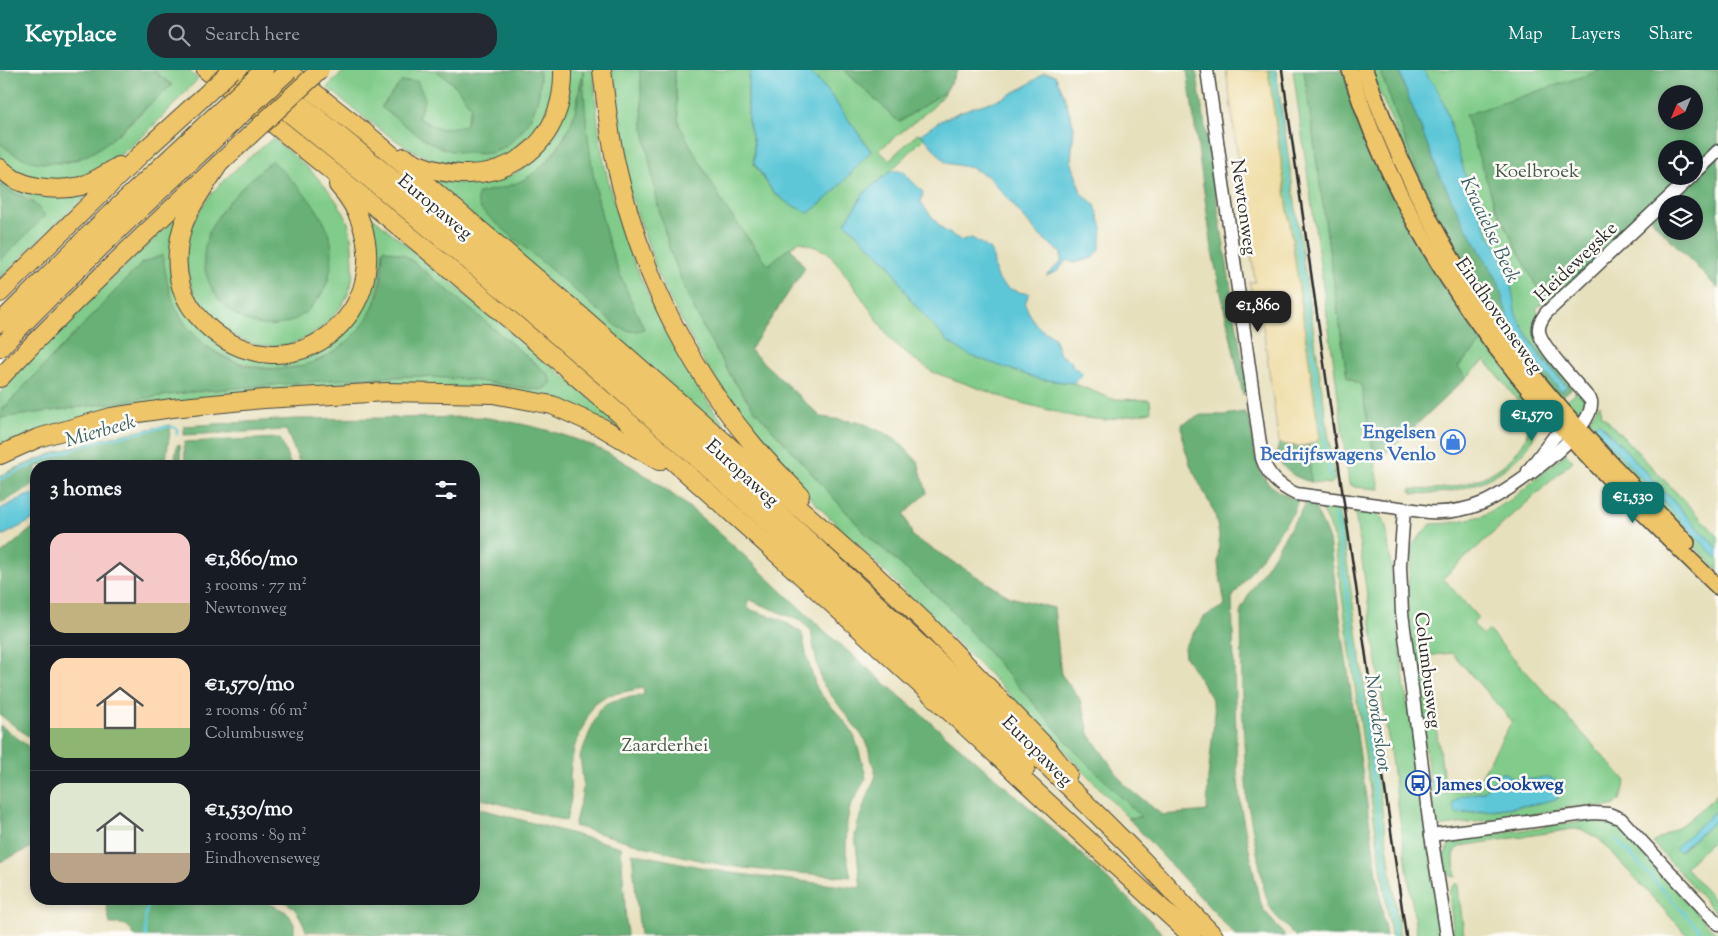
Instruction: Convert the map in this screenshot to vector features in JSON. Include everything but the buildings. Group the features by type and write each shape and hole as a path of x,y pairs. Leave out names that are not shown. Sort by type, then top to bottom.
{"highway":[{"path":"206,70 306,150 555,358 746,526 1193,936"},
{"path":"0,292 145,150 232,70"},
{"name":"Europaweg","path":"236,70 342,155 562,339 799,550 961,703 1193,936"},
{"name":"Europaweg","path":"258,70 356,149 572,330 722,462 869,596 1117,834 1214,936"},
{"path":"0,348 226,117 264,70"},
{"path":"0,323 110,214 226,117 287,70 373,139 580,315 873,574 928,625 1047,748 1117,834"},
{"path":"0,378 136,242 320,70"},
{"path":"373,139 415,163 440,172 474,175 500,169 526,154 543,137 560,104 563,70"},
{"path":"602,70 616,163 633,228 648,269 680,337 701,374 751,443 873,574"},
{"path":"0,168 15,180 34,186 59,189 82,186 101,177 145,150"},
{"path":"219,164 194,204 182,228 178,268 181,286 189,304 197,315 224,339 254,352 280,354 309,347 325,338 343,323 356,303 365,281 368,258 367,242 362,223 354,205 306,150"},
{"path":"0,455 38,438 111,417 172,408 264,399 387,392 493,394 552,405 603,428 652,456 746,526"}],"main road":[{"name":"Eindhovenseweg","path":"1350,70 1388,169 1431,250 1480,328 1517,376 1718,575"},
{"name":"Eindhovenseweg","path":"1365,70 1402,162 1448,253 1478,300 1572,429 1630,500 1718,587"}],"street":[{"name":"Newtonweg","path":"1207,70 1262,458 1265,467 1277,482 1296,494 1404,509"},
{"name":"Heidewegske","path":"1703,166 1718,152"},
{"name":"Heidewegske","path":"1572,429 1590,410 1592,406 1591,401 1544,344 1539,332 1540,322 1546,313 1682,185"},
{"path":"1404,509 1447,512 1480,504 1504,493 1526,475 1539,468 1572,429"},
{"name":"Columbusweg","path":"1404,509 1400,566 1402,612 1431,836 1447,936"},
{"path":"1431,836 1593,813 1608,814 1621,819 1718,924"}],"green space":[{"path":"0,70 153,70 172,85 104,145 84,157 59,163 44,163 20,157 0,143"},
{"path":"153,70 188,70 198,79 144,134 124,152 102,167 79,177 55,181 26,176 0,160 0,143 21,157 58,163 79,159 117,135 171,85"},
{"path":"345,70 436,70 457,87 471,107 465,126 439,129 418,118 425,98 401,82 425,138 504,148 520,132 532,114 539,93 539,70 555,70 550,107 535,135 515,152 490,164 464,166 439,162 415,151 391,137 327,87"},
{"path":"436,70 539,70 539,91 534,111 516,137 495,152 486,154 468,153 437,146 421,137 381,107 401,82 417,81 425,98 418,118 439,129 465,126 471,107 457,87"},
{"path":"568,70 594,70 601,145 607,177 625,239 650,298 680,356 708,401 747,453 425,176 456,183 471,184 500,179 514,174 527,166 539,155 557,130","holes":["583,74 592,169 602,217 618,271 644,329 479,193 520,182 538,170 554,152 572,121"]},
{"path":"583,70 592,168 602,216 615,262 644,329 637,331 618,327 482,211 477,202 479,193 506,187 530,176 555,152 572,122 578,102"},
{"path":"612,70 640,70 643,124 659,210 670,250 687,294 706,333 732,378 753,408 868,536 944,602 1079,755 1141,817 1128,818 993,678 823,511 782,468 741,415 705,364 662,285 627,185 614,104"},
{"path":"640,70 674,70 679,125 725,207 768,265 790,247 805,268 750,350 821,417 863,423 895,438 918,462 927,493 904,514 913,537 1010,597 1054,608 1061,674 1079,698 1089,734 1125,785 1162,815 1207,811 1208,778 1215,713 1211,697 1185,657 1184,647 1204,617 1225,605 1218,564 1219,535 1215,514 1191,467 1183,442 1182,424 1201,415 1224,415 1245,412 1250,425 1256,460 1264,478 1277,491 1298,500 1293,513 1232,598 1237,770 1241,809 1259,899 1264,910 1285,936 1236,936 1128,818 1141,817 1079,755 944,602 868,536 753,408 732,378 706,333 687,294 670,250 659,210 643,124"},
{"path":"674,70 750,70 748,120 754,143 754,164 773,192 860,162 871,151 827,90 808,70 844,70 899,122 946,91 933,107 879,150 889,160 917,134 921,134 924,138 891,171 864,193 845,223 889,264 910,299 1039,379 1073,383 1112,399 1150,400 1151,412 1105,420 1076,417 1014,401 933,372 891,340 828,252 799,241 768,265 725,207 679,125"},
{"path":"844,70 958,70 946,91 899,122"},
{"path":"1187,70 1196,70 1247,390 1243,395 1213,256"},
{"path":"1268,70 1276,70 1335,480 1331,484 1311,482 1308,446 1320,438"},
{"path":"1293,70 1304,70 1347,377 1361,385 1380,489 1355,487 1349,484"},
{"path":"1304,70 1342,70 1360,119 1484,341 1458,366 1466,378 1377,462 1361,385 1347,377"},
{"path":"1370,70 1380,70 1412,159 1452,246 1437,226"},
{"path":"1380,70 1400,70 1403,83 1439,174 1463,222 1498,281 1534,360 1560,390 1564,390 1532,344 1571,389 1558,400 1505,333 1452,246 1412,159"},
{"name":"Koelbroek","path":"1395,70 1718,70 1718,285 1673,240 1703,240 1703,195 1658,195 1658,225 1642,209 1536,309 1541,316 1537,321 1575,386 1571,389 1538,350 1521,324 1511,333 1459,241"},
{"path":"1602,70 1718,70 1718,143 1703,158 1703,140 1658,140 1658,185 1675,185 1664,195 1658,195 1658,201 1551,303 1536,286 1495,206 1465,115"},
{"path":"273,138 293,154 329,190 349,225 353,262 351,286 347,296 334,315 317,331 297,342 286,345 262,345 240,339 221,327 205,311 193,291 187,269 187,246 193,223 200,210 228,176","holes":["272,160 313,205 324,223 329,280 318,300 229,310 213,288 205,267 206,247 212,228 238,192"]},
{"path":"1718,155 1718,289 1671,240 1703,240 1703,195 1676,195 1687,185 1703,185 1703,169"},
{"path":"272,160 313,204 329,235 332,257 328,280 322,293 302,315 280,324 258,324 237,315 219,300 208,280 204,256 210,230 222,210"},
{"path":"0,173 16,183 103,180 0,279 0,261 45,216 29,198 8,191 0,185"},
{"path":"0,185 36,205 45,216 0,261"},
{"path":"352,200 638,438 555,401 272,394 0,447 0,418 191,392 331,380 413,376 464,379 539,390 546,389 548,374 404,255 383,250 377,293 370,313 358,332 340,349 320,360 297,367 273,368 249,365 227,358 206,346 189,329 178,313 170,295 162,256 142,263 0,412 0,393 70,318 191,204 177,278 236,350 318,349 368,291"},
{"path":"1658,212 1658,226 1651,219"},
{"path":"383,249 404,255 415,263 548,374 552,381 550,385 539,390 464,379 413,376 331,380 191,392 0,418 0,412 142,263 163,255 168,285 174,304 190,330 212,350 238,363 266,369 294,367 321,359 345,344 364,322 380,290"},
{"path":"1484,341 1541,413 1532,441 1506,468 1477,484 1445,492 1412,493 1410,489 1458,486 1488,475 1514,456 1525,440 1531,417 1485,360 1466,378 1458,367"},
{"path":"1579,390 1585,397 1585,409 1576,414 1562,404"},
{"path":"1600,404 1602,415 1718,536 1718,549 1599,422 1718,560 1718,571 1589,434 1589,421"},
{"name":"Zaarderhei","path":"481,417 517,423 569,437 619,459 678,499 732,544 836,641 1004,785 1086,859 1165,936 640,936 632,853 730,873 861,888 855,835 861,813 876,775 866,741 822,683 811,630 800,621 748,599 748,609 782,620 802,633 816,687 847,724 855,738 866,778 850,807 847,822 846,852 851,877 765,870 714,863 661,851 574,826 582,795 583,781 580,756 598,712 612,701 644,695 643,688 608,695 593,704 574,748 570,774 571,799 566,821 480,799 480,460 298,460 286,430 184,435 184,426 294,419"},
{"path":"171,425 166,460 36,460 84,444 127,433"},
{"path":"280,438 289,460 185,460 184,442"},
{"path":"1279,443 1291,446 1308,446 1311,482 1295,476 1283,466 1276,456"},
{"path":"177,445 180,445 181,460 175,460"},
{"path":"1566,453 1573,461 1443,578 1478,618 1473,624 1483,635 1488,630 1626,781 1620,800 1615,805 1607,807 1578,806 1530,815 1436,827 1408,615 1407,591 1413,544 1431,524 1450,523 1482,516 1512,499","holes":["1452,653 1512,721 1474,789 1446,792 1425,656","1501,773 1520,781 1546,777 1536,804 1462,814 1461,796 1483,792"]},
{"path":"30,462 30,486 0,504 0,476"},
{"path":"1307,501 1313,502 1329,540 1386,936 1295,936 1275,915 1269,905 1264,889 1247,800 1242,701 1241,609"},
{"path":"1320,503 1339,505 1400,936 1391,936 1333,533"},
{"path":"1354,506 1376,509 1376,513 1384,520 1387,532 1405,690 1416,744 1441,936 1417,936"},
{"path":"30,530 30,738 0,715 0,555"},
{"path":"0,725 30,748 30,848 0,862"},
{"path":"1718,794 1718,808 1676,848 1680,852 1718,818 1718,836 1685,867 1718,904 1718,915 1653,843 1690,819"},
{"path":"480,809 621,847 627,936 369,936 367,934 306,931 297,912 290,905 480,905"},
{"path":"1600,820 1618,826 1718,936 1688,936 1599,839 1581,829 1461,846 1454,856 1456,877 1451,876 1445,870 1444,855 1451,841"},
{"path":"1456,883 1458,886 1464,936 1454,936 1449,893"},
{"path":"106,905 273,905 288,913 294,924 294,936 134,936 130,928 125,925 110,924"}],"sand":[{"path":"1226,70 1268,70 1320,439 1305,445 1295,446 1279,443 1258,291 1252,293 1249,282 1255,282"}],"water":[{"path":"750,70 808,70 827,90 871,151 833,193 809,213 789,204 773,192 754,163 754,143 748,120"},
{"path":"1400,70 1423,70 1437,89 1444,104 1470,191 1489,235 1500,250 1510,278 1516,315 1541,358 1566,386 1564,390 1560,390 1534,360 1508,318 1498,281 1463,222 1439,174 1403,83"},
{"path":"1044,73 1055,75 1064,95 1074,127 1071,160 1081,193 1095,205 1102,228 1100,249 1093,258 1074,263 1066,260 1058,271 1046,276 1061,262 1061,253 1038,234 989,177 972,168 946,163 921,134 940,121 962,111 1003,98 1026,86"},
{"path":"891,171 902,171 923,192 921,203 942,229 962,241 972,238 989,249 996,275 1001,283 1015,291 1029,293 1025,304 1033,320 1043,331 1054,337 1060,355 1071,361 1073,367 1083,373 1073,383 1039,379 971,356 948,342 910,299 889,264 845,223 864,193"},
{"path":"1599,422 1718,549 1718,560 1594,427"},
{"path":"30,495 30,521 4,535 0,534 0,509"},
{"path":"1501,773 1521,781 1546,777 1555,780 1559,789 1557,799 1536,804 1457,814 1453,808 1453,803 1461,796 1483,792"},
{"path":"1718,808 1718,818 1679,852 1675,848"}],"waterway":[{"path":"1273,70 1330,477"},
{"name":"Mierbeek","path":"43,460 95,442 164,427 177,429 177,434"},
{"name":"Mierbeek","path":"0,479 30,466"},
{"name":"Noordersloot","path":"1336,514 1395,936"},
{"name":"Kraaielse Beek","path":"1616,839 1705,936"},
{"name":"Mierbeek","path":"146,936 145,917 148,905"}],"railway":[{"path":"1282,70 1406,936"}],"place":[{"name":"Engelsen Bedrijfswagens Venlo","path":"1453,442"},
{"name":"James Cookweg","path":"1418,783"}]}
